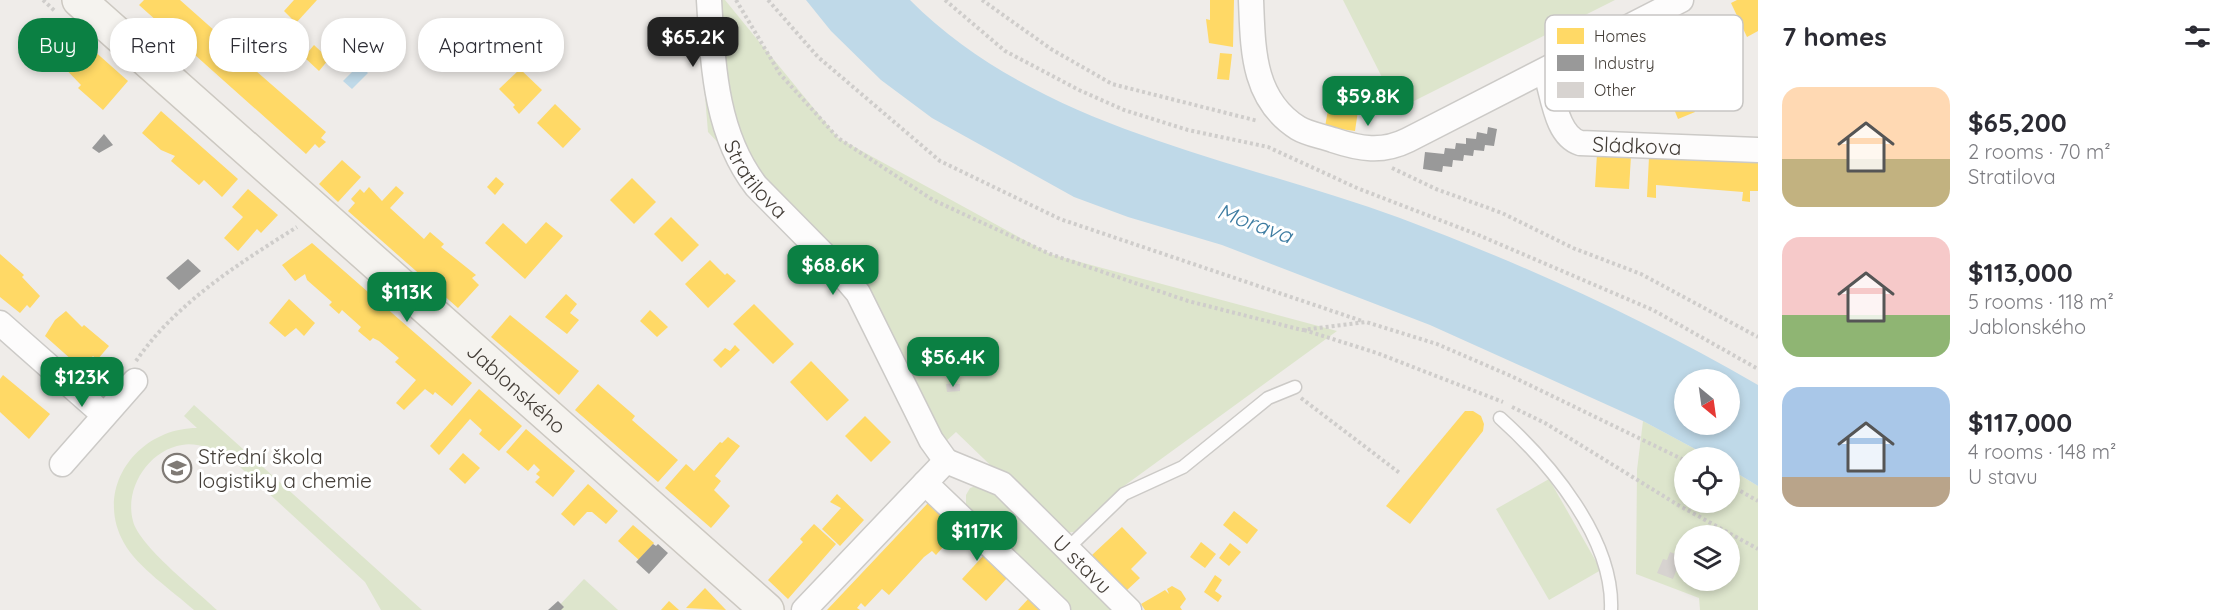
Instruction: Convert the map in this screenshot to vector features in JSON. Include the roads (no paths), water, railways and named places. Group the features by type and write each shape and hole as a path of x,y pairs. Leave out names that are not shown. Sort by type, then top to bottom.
{"street":[{"name":"Jablonského","path":"79,0 321,212 767,610"},
{"name":"Stratilova","path":"709,0 717,90 726,130 747,172 756,186 834,265 858,293 931,440 946,461"},
{"path":"1251,0 1253,55 1258,78 1266,94 1285,117 1300,129 1350,146 1376,150 1392,148 1545,71"},
{"path":"1653,15 1682,0"},
{"name":"Sládkova","path":"1557,111 1562,127 1572,141 1580,143 1758,150"},
{"path":"0,323 104,415"},
{"path":"62,464 135,381"},
{"path":"804,610 946,461"},
{"name":"U stavu","path":"946,461 1002,484 1129,610"},
{"path":"925,483 1058,610"}],"lane":[{"path":"1068,548 1124,494 1183,466 1268,398 1293,388"},
{"path":"1500,418 1551,471 1583,519 1605,568 1610,585 1611,610"}],"water":[{"name":"Morava","path":"806,0 910,0 962,44 1018,80 1078,110 1141,135 1400,218 1492,254 1627,315 1729,369 1674,369 1674,435 1740,435 1740,375 1758,385 1758,486 1740,475 1740,447 1691,447 1643,421 1430,325 1222,245 1128,217 1074,197 932,118 881,80 831,31"},
{"path":"352,72 368,73 352,89 343,81"}],"place":[{"name":"Střední škola logistiky a chemie","path":"177,468"}]}
